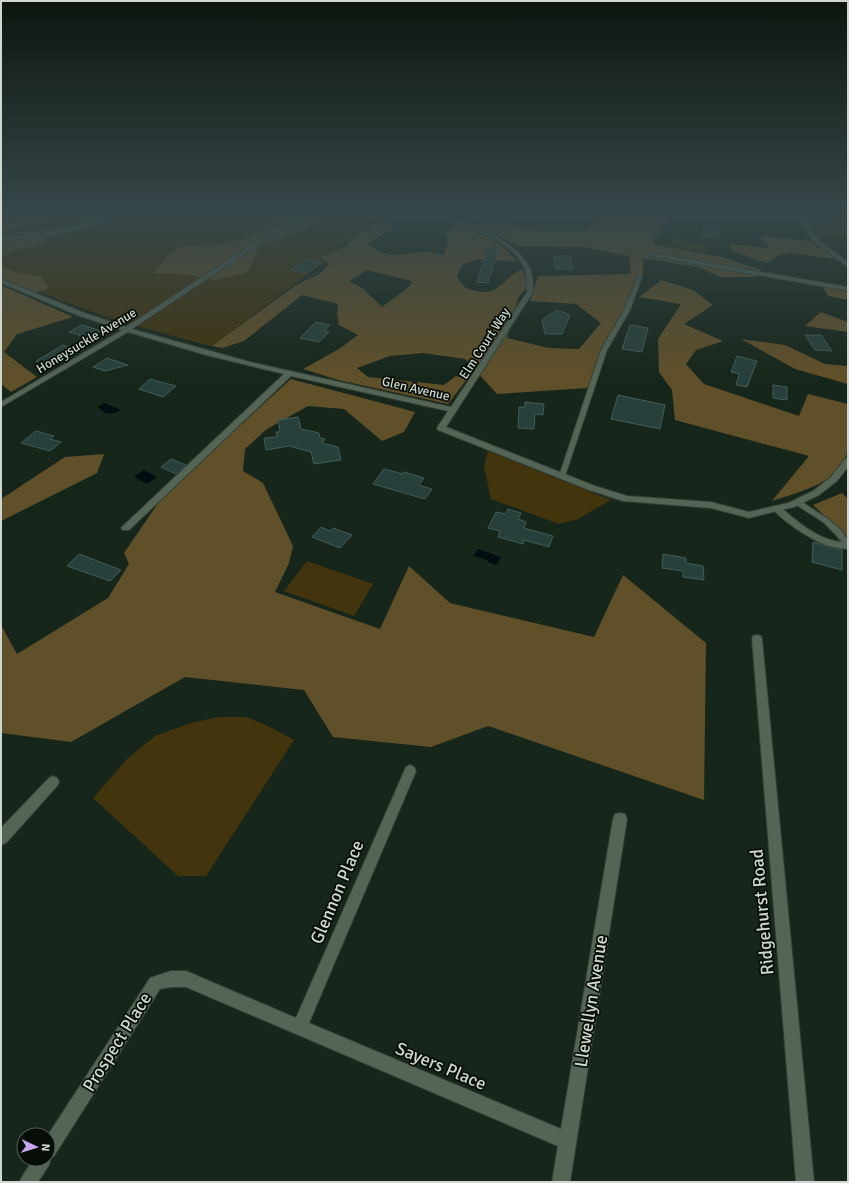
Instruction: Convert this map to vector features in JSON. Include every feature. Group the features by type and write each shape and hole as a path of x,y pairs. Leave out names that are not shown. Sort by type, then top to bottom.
{"street":[{"name":"Honeysuckle Avenue","path":"1,405 127,330 219,269"},
{"name":"Elm Court Way","path":"453,410 530,292 530,280 527,269"},
{"path":"734,269 848,289"},
{"name":"Glen Avenue","path":"1,281 65,308 127,330 219,357 453,410 441,428 592,488 626,499 711,505 749,515 797,502 816,493 834,479 848,461"},
{"path":"126,528 290,373"},
{"name":"Ridgehurst Road","path":"757,639 805,1182"},
{"name":"Glennon Place","path":"299,1028 410,771"},
{"path":"1,838 53,782"},
{"name":"Llewellyn Avenue","path":"561,1182 620,819"},
{"name":"Prospect Place","path":"56,1138 155,983 171,979 186,979 299,1028"},
{"name":"Sayers Place","path":"299,1028 568,1141"},
{"path":"28,1182 37,1167"}],"lane":[{"path":"562,476 604,350 628,310 640,277"},
{"path":"776,508 790,520 825,541 832,544 848,546 842,535 823,519 797,502"}],"shaded area":[{"path":"1,269 314,269 212,346 104,316 52,297 1,274"},
{"path":"1,269 7,269 41,277 50,288 34,293 1,278"},
{"path":"156,269 249,269 248,272 216,280 190,275 153,273"},
{"path":"324,269 460,269 457,277 465,287 484,292 496,289 516,272 522,269 528,286 518,298 507,338 549,348 579,349 601,323 576,304 530,301 538,276 631,274 630,269 643,269 643,275 587,388 497,394 465,359 423,353 390,356 357,368 368,377 444,385 456,376 467,379 448,404 338,380 303,369 339,349 358,335 339,325 337,314 338,304 302,295 244,341 222,348 212,346 296,285 321,273","holes":["367,270 412,281 409,287 382,307 362,288 349,281"]},
{"path":"703,269 761,270 755,277 721,277"},
{"path":"661,280 693,290 713,305 684,324 723,341 696,350 686,364 704,384 799,416 808,394 848,404 848,448 844,460 838,470 819,484 772,501 809,456 675,420 672,390 659,372 658,339 681,304 639,297"},
{"path":"1,285 73,317 17,334 4,352 37,377 11,392 1,384"},
{"path":"823,287 848,292 848,300 828,296"},
{"path":"821,312 848,322 848,332 805,326"},
{"path":"741,339 785,345 825,364 848,366 848,384 795,369"},
{"path":"291,379 415,412 404,432 382,441 344,409 308,406 267,429 245,449 243,471 263,483 293,546 289,563 275,592 380,629 409,566 450,603 594,637 623,575 706,643 704,800 488,726 431,747 333,737 304,690 185,677 71,742 1,733 1,625 17,654 108,598 129,564 124,553 165,493"},
{"path":"104,403 121,410 115,413 103,412 98,407"},
{"path":"488,451 611,500 578,519 559,524 491,499 484,467"},
{"path":"104,454 97,473 1,521 1,499 65,457"},
{"path":"144,470 157,477 147,484 134,477"},
{"path":"842,493 848,499 848,538 813,505"},
{"path":"478,549 501,557 496,565 488,562 488,560 473,556"},
{"path":"307,561 373,584 354,616 284,591"},
{"path":"219,717 246,717 268,726 294,740 206,876 178,876 93,798 127,759 155,736 191,723"}],"building":[{"path":"292,269 311,269 306,273 291,270"},
{"path":"481,269 492,269 488,283 477,282"},
{"path":"557,310 570,315 562,334 545,334 542,320"},
{"path":"316,322 330,325 324,331 329,332 319,342 300,338"},
{"path":"82,325 101,331 88,338 69,332"},
{"path":"630,325 648,328 642,352 622,349"},
{"path":"805,335 821,335 832,351 815,350"},
{"path":"63,345 76,350 50,366 36,361"},
{"path":"737,356 757,361 747,387 736,385 739,374 731,372"},
{"path":"107,358 128,365 105,371 93,367"},
{"path":"150,379 176,386 163,397 139,389"},
{"path":"773,385 787,387 787,400 773,398"},
{"path":"618,395 665,405 660,429 611,419"},
{"path":"525,402 544,404 543,415 535,414 534,429 518,428 519,407 525,407"},
{"path":"298,417 301,429 319,433 320,438 325,439 322,443 338,447 341,460 314,464 311,452 289,446 266,450 264,438 277,437 276,432 280,432 278,420"},
{"path":"36,431 54,436 50,439 61,442 50,451 21,443"},
{"path":"171,459 186,465 176,474 161,467"},
{"path":"384,469 403,474 404,472 424,478 419,485 432,489 425,499 373,484"},
{"path":"508,509 521,513 518,519 526,522 524,528 553,536 549,547 524,540 523,544 498,537 500,531 488,528 496,512 506,514"},
{"path":"321,527 330,531 333,528 352,535 340,548 312,537"},
{"path":"813,542 842,550 842,570 812,562"},
{"path":"79,554 121,570 110,581 67,566"},
{"path":"663,554 686,558 686,563 703,566 704,580 683,577 683,571 662,568"}]}
